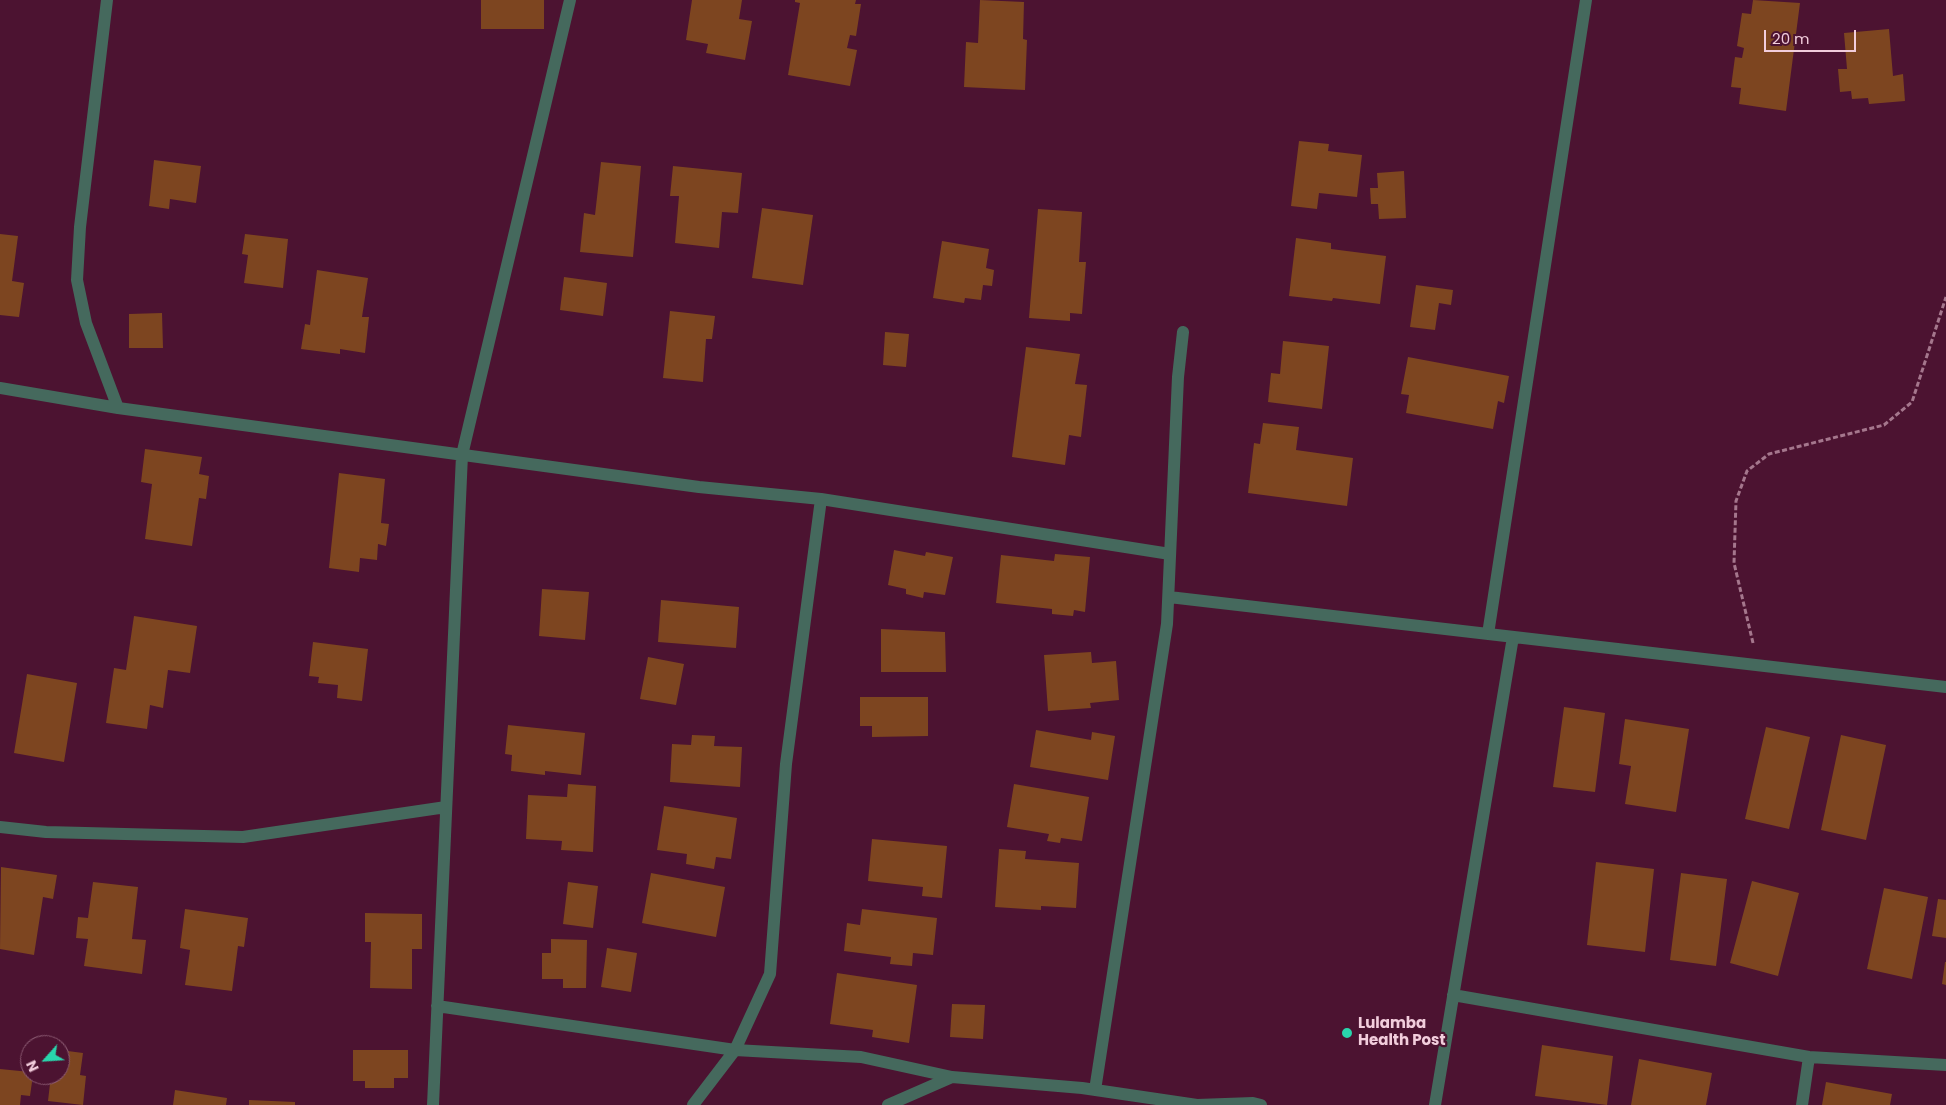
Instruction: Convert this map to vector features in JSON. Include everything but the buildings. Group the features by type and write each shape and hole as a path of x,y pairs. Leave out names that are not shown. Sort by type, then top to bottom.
{"street":[{"path":"107,0 80,227 78,280 86,323 118,408"},
{"path":"434,1105 462,455 570,0"},
{"path":"1488,634 1586,0"},
{"path":"1095,1090 1167,624 1178,377 1183,332"},
{"path":"0,388 118,408 462,455 699,487 821,499 1170,554"},
{"path":"693,1105 735,1050 770,974 786,764 821,499"},
{"path":"1168,597 1946,687"},
{"path":"1435,1105 1513,637"},
{"path":"0,826 46,832 244,837 446,807"},
{"path":"1453,995 1809,1057 1946,1065"},
{"path":"437,1006 735,1050 861,1057 952,1077 1095,1090 1197,1105 1252,1103 1261,1105"},
{"path":"1802,1105 1809,1057"},
{"path":"888,1105 952,1077"}],"path":[{"path":"1758,666 1734,563 1736,501 1747,471 1769,454 1884,425 1912,402 1946,297"}],"place":[{"name":"Lulamba Health Post","path":"1347,1033"}]}
